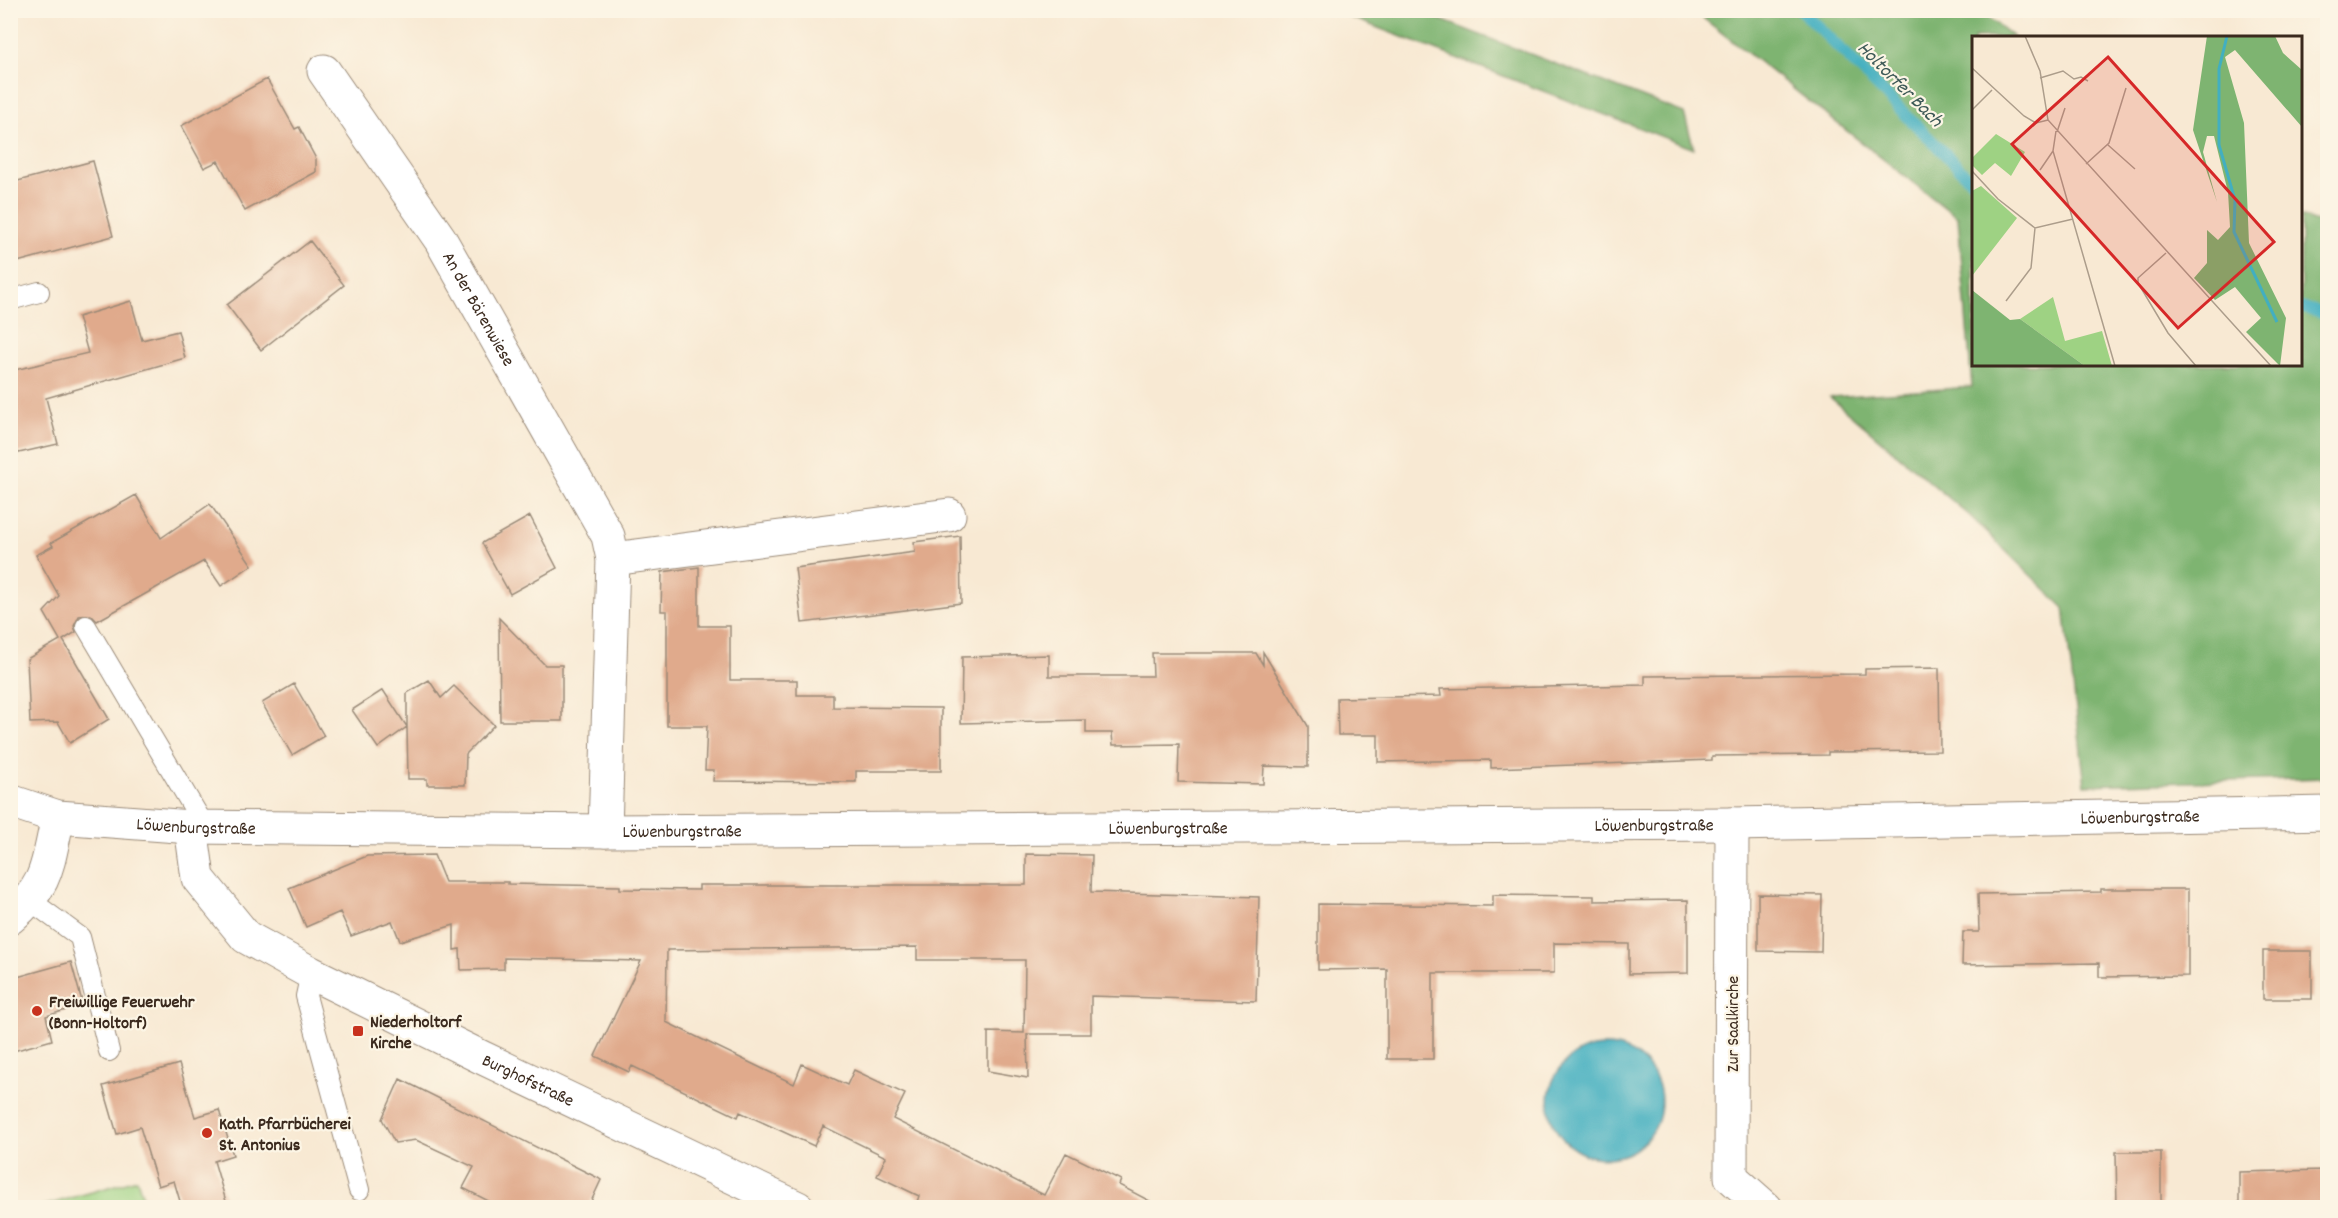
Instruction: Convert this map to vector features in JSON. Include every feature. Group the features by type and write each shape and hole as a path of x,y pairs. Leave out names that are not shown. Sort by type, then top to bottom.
{"street":[{"name":"An der Bärenwiese","path":"324,71 440,239 608,536 613,559 605,831"},
{"path":"613,559 949,515"},
{"name":"Löwenburgstraße","path":"10,801 58,817 198,827 605,831 1732,824 2328,813"},
{"path":"21,910 44,879 58,817"},
{"name":"Zur Saalkirche","path":"1732,824 1731,1178 1766,1208"},
{"name":"Burghofstraße","path":"198,827 198,878 246,936 311,973 491,1062 798,1208"}],"lane":[{"path":"10,300 39,292"},
{"path":"86,626 198,827"},
{"path":"21,910 80,937 109,1051"},
{"path":"311,973 306,996 359,1190"}],"green space":[{"path":"1334,11 1418,11 1684,113 1694,149"},
{"path":"1694,11 1980,11 2012,36 1972,36 1972,366 2302,366 2302,217 2327,225 2327,778 2085,785 2064,608 1970,516 1830,397 1972,387 1958,218"},
{"path":"137,1179 146,1207 40,1207"}],"water":[{"path":"1605,1046 1626,1050 1645,1062 1657,1081 1661,1102 1657,1123 1645,1142 1626,1154 1605,1158 1584,1154 1565,1142 1553,1123 1549,1102 1553,1081 1565,1062 1584,1050"}],"building":[{"path":"267,79 295,129 299,127 316,159 316,172 245,211 218,161 204,168 181,126"},
{"path":"93,161 113,236 10,264 10,183"},
{"path":"310,241 344,285 261,350 227,305"},
{"path":"131,301 142,340 178,331 185,358 46,398 58,444 10,455 10,371 88,353 78,317"},
{"path":"136,495 161,538 210,504 252,565 221,586 204,561 97,621 91,615 79,616 74,626 76,632 63,640 109,719 70,743 58,722 30,723 27,659 60,640 44,612 59,596 36,555 53,546 51,543"},
{"path":"530,516 557,568 510,594 482,543"},
{"path":"960,536 961,603 802,623 795,568 915,552 914,542"},
{"path":"699,567 699,626 730,626 730,680 797,680 797,695 833,695 833,707 941,708 941,771 856,771 856,782 713,781 714,770 705,770 707,726 667,726 667,611 661,611 662,572"},
{"path":"499,618 545,665 562,665 562,721 500,721"},
{"path":"1263,652 1308,726 1308,767 1264,766 1263,784 1178,782 1179,744 1113,745 1112,733 1086,733 1086,720 961,723 962,657 1049,655 1049,676 1153,676 1152,653 1256,653 1263,665"},
{"path":"1939,668 1940,751 1712,756 1712,760 1491,768 1491,760 1378,762 1378,735 1338,735 1337,698 1441,696 1440,689 1645,685 1645,676 1865,674 1865,669"},
{"path":"429,680 441,698 454,686 494,725 466,754 465,785 427,785 427,779 408,779 407,693"},
{"path":"294,684 324,736 292,755 262,703"},
{"path":"383,690 407,727 378,748 352,710"},
{"path":"1026,854 1092,855 1091,892 1259,897 1256,1001 1091,996 1091,1034 1027,1034 1028,1078 988,1071 988,1032 1024,1033 1025,960 917,960 917,947 667,950 666,1022 794,1084 802,1064 847,1085 854,1070 905,1094 893,1119 1044,1195 1066,1153 1121,1180 1119,1185 1163,1208 915,1208 919,1196 877,1176 886,1157 823,1126 814,1146 740,1112 738,1117 632,1066 629,1072 595,1056 641,961 504,958 504,969 461,970 460,949 454,950 454,925 400,941 392,921 351,936 340,912 306,927 289,888 367,856 434,855 445,882 508,882 508,884 620,886 620,889 699,890 699,885 1026,885"},
{"path":"2101,889 2188,889 2188,976 2099,977 2099,963 1962,965 1963,932 1979,932 1978,894 2101,892"},
{"path":"1758,894 1822,895 1821,952 1758,951"},
{"path":"1493,895 1594,896 1594,901 1688,900 1688,973 1629,974 1629,944 1554,943 1554,973 1433,973 1433,1059 1387,1059 1387,969 1318,970 1318,904 1493,906"},
{"path":"2263,951 2312,951 2312,999 2263,999"},
{"name":"Freiwillige Feuerwehr (Bonn-Holtorf)","path":"71,962 83,1005 46,1016 52,1040 10,1052 10,979"},
{"path":"179,1064 195,1117 219,1110 233,1155 214,1161 228,1208 182,1208 174,1181 158,1186 140,1127 117,1134 103,1086"},
{"path":"400,1079 601,1180 588,1208 502,1208 463,1188 474,1167 416,1140 395,1143 382,1119"},
{"path":"2116,1152 2161,1152 2161,1208 2117,1208"},
{"path":"2328,1170 2328,1208 2239,1208 2239,1172"}],"waterway":[{"name":"Holtorfer Bach","path":"1801,10 1972,181"},
{"name":"Holtorfer Bach","path":"2302,308 2328,315"}],"place":[{"name":"Freiwillige Feuerwehr (Bonn-Holtorf)","path":"37,1011"},
{"name":"Niederholtorf Kirche","path":"358,1031"},
{"name":"Kath. Pfarrbücherei St. Antonius","path":"207,1133"}]}
